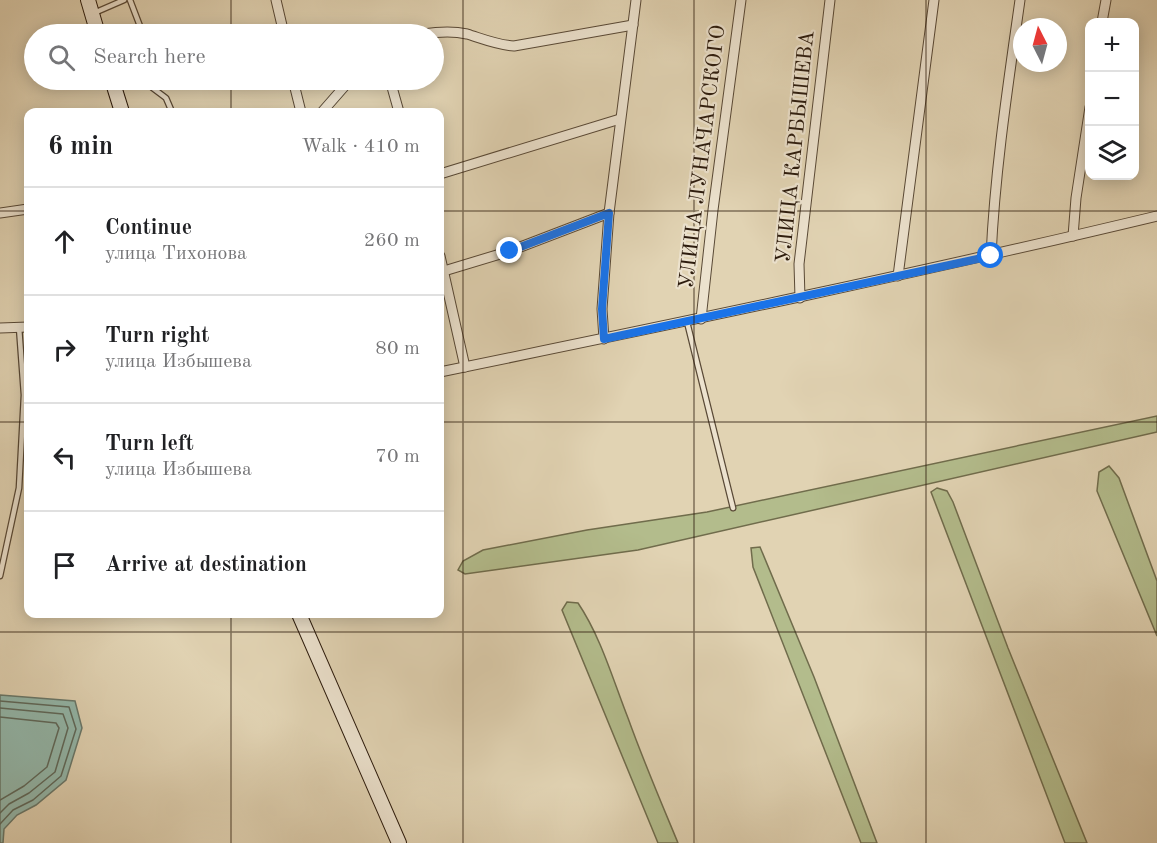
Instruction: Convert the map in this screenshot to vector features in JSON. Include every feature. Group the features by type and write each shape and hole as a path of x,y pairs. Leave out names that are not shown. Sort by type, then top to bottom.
{"main road":[{"path":"88,0 95,24"},
{"path":"115,90 121,108"},
{"path":"301,618 399,843"}],"street":[{"path":"276,0 282,24"},
{"path":"604,339 602,309 609,213 636,0"},
{"name":"УЛИЦА ЛУНАЧАРСКОГО","path":"701,319 741,0"},
{"name":"УЛИЦА КАРБЫШЕВА","path":"800,298 799,264 830,0"},
{"path":"898,276 934,0"},
{"path":"991,256 999,148 1020,0"},
{"path":"1103,18 1106,0"},
{"path":"444,32 464,33 498,45 514,46 633,25"},
{"path":"296,90 300,108"},
{"path":"326,108 341,90"},
{"path":"393,90 398,108"},
{"path":"444,173 620,119"},
{"path":"1073,236 1086,126"},
{"path":"0,213 24,210"},
{"path":"465,367 444,271 510,251 609,213"},
{"path":"444,371 800,298 991,256 1157,216"},
{"path":"0,328 24,327"}],"lane":[{"path":"92,14 124,0"},
{"path":"130,0 139,24"},
{"path":"155,90 166,98 170,108"},
{"path":"687,322 733,508"},
{"path":"0,576 19,488 24,395 24,327"}],"green space":[{"path":"1157,416 1157,432 638,550 465,574 458,570 463,561 483,550 587,530 707,512"},
{"path":"1109,466 1119,478 1157,581 1157,636 1097,491 1099,472"},
{"path":"937,488 947,491 953,502 1008,648 1087,843 1065,843 931,492"},
{"path":"760,547 814,677 877,843 861,843 753,567 751,548"},
{"path":"567,602 578,603 593,630 678,843 658,843 562,610"}],"water":[{"path":"0,695 75,701 82,728 66,780 36,805 17,815 4,829 3,843 0,843"}],"route":[{"path":"510,251 609,213 602,309 604,339 991,256"}]}
